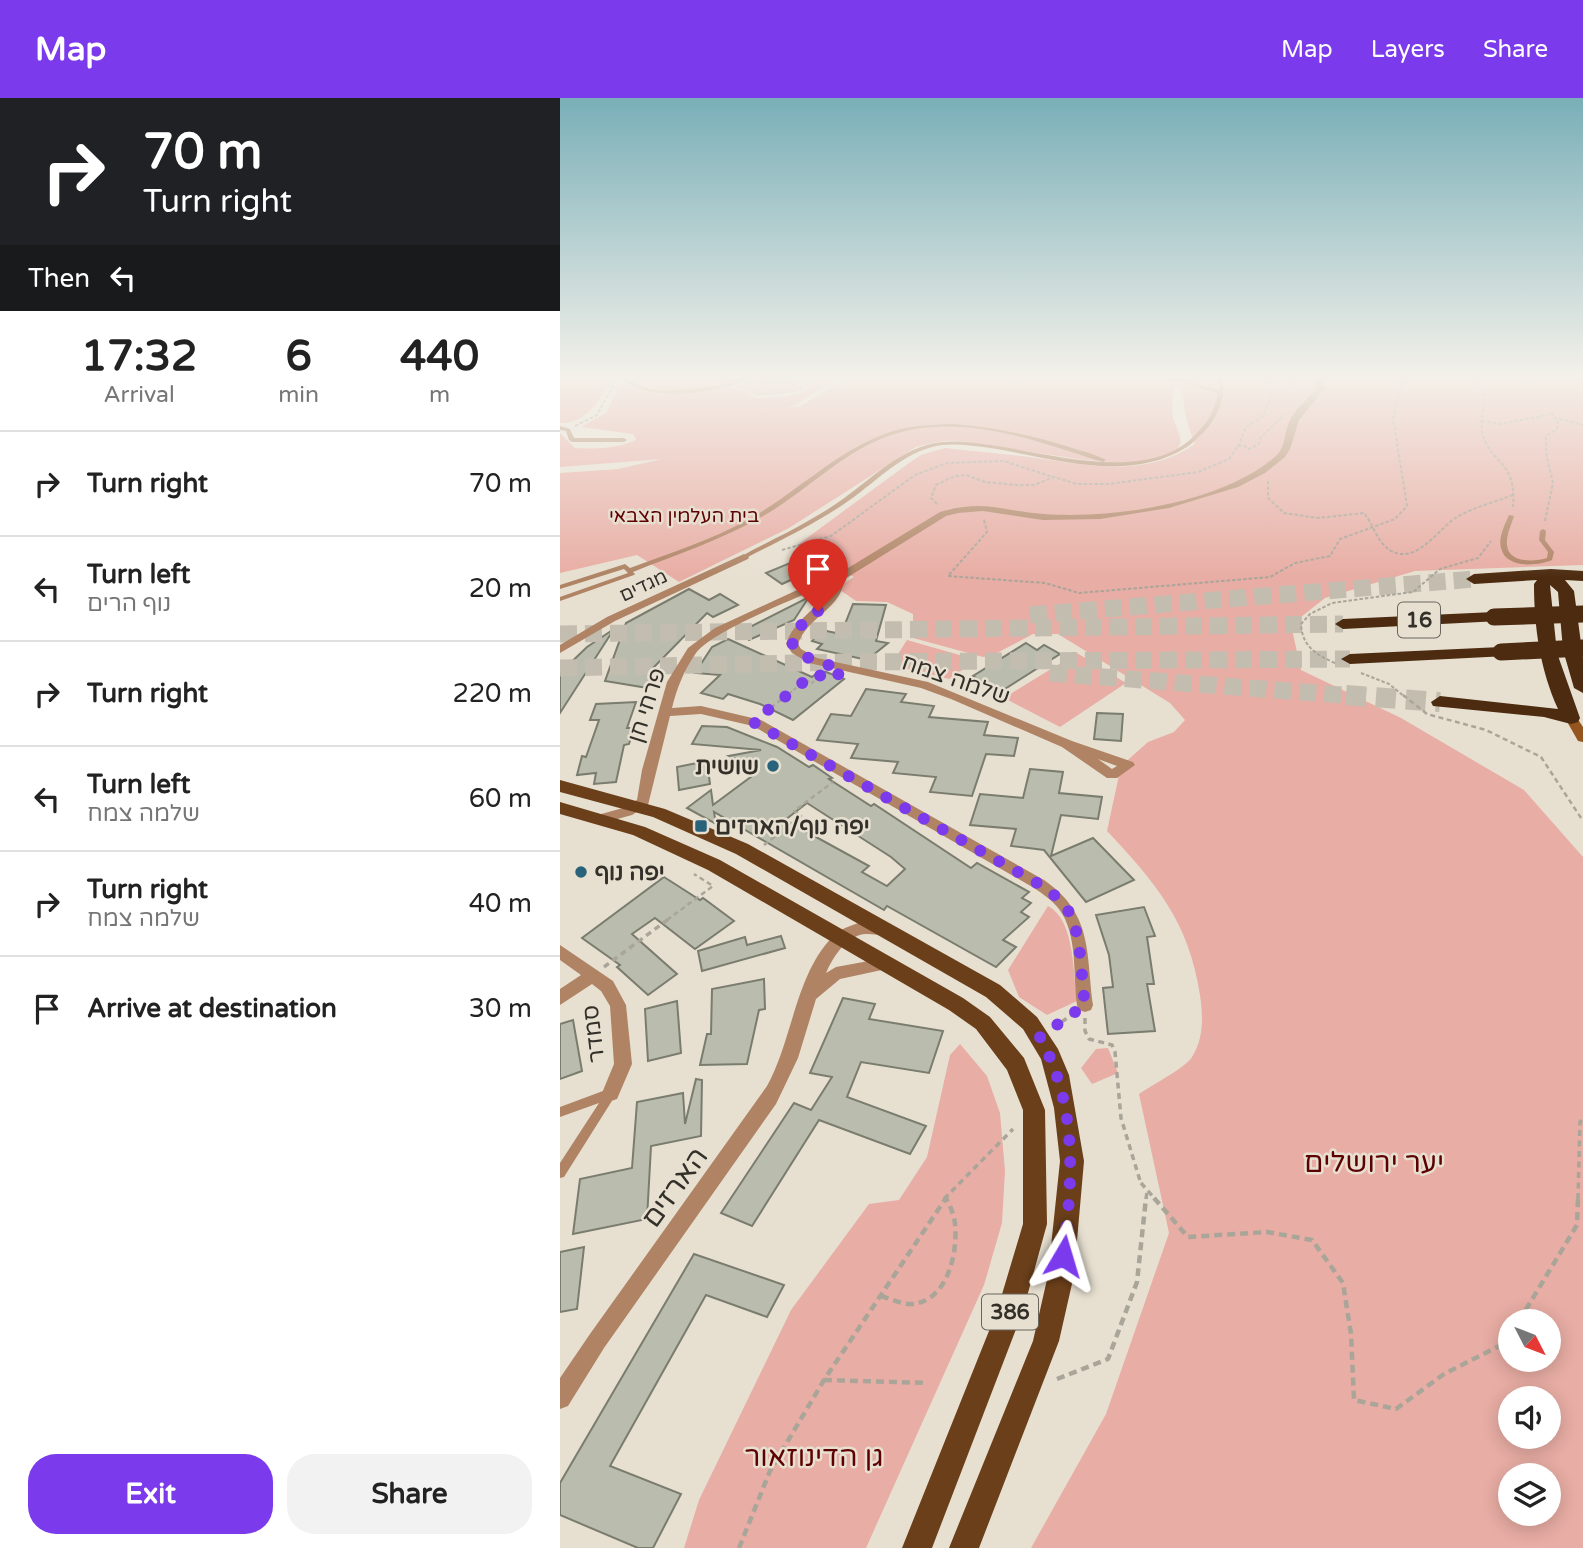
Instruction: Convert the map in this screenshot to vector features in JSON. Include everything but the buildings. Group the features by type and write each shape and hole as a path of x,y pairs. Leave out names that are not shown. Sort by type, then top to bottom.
{"highway":[{"path":"1551,575 1566,590 1573,650 1583,688"},
{"path":"1551,575 1542,584 1547,647 1555,679 1571,718"},
{"path":"1474,579 1583,576"},
{"name":"16","path":"1343,624 1583,614"},
{"name":"16","path":"1350,659 1583,648"},
{"path":"1440,702 1544,711 1571,718"}],"main road":[{"path":"1571,718 1583,738"},
{"name":"386","path":"560,786 639,807 689,825 752,855 993,991 1030,1023 1040,1037 1058,1075 1072,1161 1061,1275 1045,1341 964,1548"},
{"name":"386","path":"560,807 663,841 714,865 956,1004 984,1023 1016,1065 1034,1110 1035,1224 1010,1311 917,1548"}],"street":[{"name":"פרחי חן","path":"639,807 645,797 649,769 673,682 683,664 703,640 719,630 812,587 834,581 943,514 957,509 998,507 1041,517 1150,511 1226,488 1257,474 1285,453 1287,443"},
{"name":"מגדים","path":"560,650 611,619 744,557"},
{"name":"שלמה צמח","path":"834,581 838,586 836,593 799,627 792,643 803,656 843,670 924,685 1067,744"},
{"path":"665,712 701,710 753,722 1039,884 1059,898 1075,925 1085,1005"},
{"path":"599,818 616,816 639,807"},
{"path":"840,938 853,929 862,927 883,929"},
{"name":"הארזים","path":"560,1398 597,1341 752,1125 780,1081 823,960 840,938"},
{"name":"סמדר","path":"560,951 607,986 618,1005 623,1065 611,1093"},
{"name":"הארזים","path":"810,996 824,980 836,973 885,964"},
{"path":"560,998 593,975"}],"lane":[{"path":"629,571 740,527 767,512 847,454 869,443"},
{"path":"1051,443 1114,464"},
{"path":"744,557 840,505 912,451 933,445 970,444 1081,462 1114,464 1165,458 1190,443"},
{"path":"1511,516 1503,546 1507,554 1516,559 1536,563 1550,559 1551,552 1542,541 1543,531"},
{"path":"560,587 625,566 632,574 560,599"},
{"name":"סמדר","path":"560,1112 611,1093"},
{"name":"סמדר","path":"560,1173 611,1093"}],"path":[{"path":"1238,447 1240,443"},
{"path":"998,507 984,510 987,532 948,576 1045,583 1079,593 1270,577 1295,563 1330,556 1340,539 1395,519 1407,506 1397,443"},
{"path":"1490,443 1514,477 1515,495 1511,516"},
{"path":"1543,531 1553,483 1546,443"},
{"path":"744,557 798,547 831,536 915,475 947,463 1004,461 1054,477"},
{"path":"1267,475 1269,498 1284,513 1318,518 1364,513 1384,545 1399,553 1414,552 1455,518 1515,495"},
{"path":"753,722 806,680 812,682 822,674 833,679 843,670"},
{"path":"752,855 802,816 794,811 844,774"},
{"path":"593,975 713,886 692,873"},
{"path":"1040,1037 1085,1005"},
{"path":"1058,1379 1108,1359 1137,1282 1148,1194 1141,1183 1120,1112 1116,1078 1118,1056 1112,1045 1089,1039 1085,1031 1085,1005"},
{"path":"739,1548 770,1471 824,1380 946,1197 986,1154 1034,1110"},
{"path":"1526,1309 1577,1225 1580,1122 1583,1119"},
{"path":"1141,1183 1188,1237 1266,1232 1312,1240 1343,1283 1351,1335 1353,1400 1396,1409 1444,1374 1498,1347"},
{"path":"881,1296 912,1305 929,1297 947,1276 954,1252 955,1222 946,1197"},
{"path":"824,1380 928,1383"}],"green space":[{"name":"יער ירושלים","path":"560,443 570,443 575,448 606,448 628,443 934,443 916,447 789,528 679,582 637,555 560,573 560,473 618,469 662,459 560,467"},
{"name":"יער ירושלים","path":"974,443 1180,443 1178,448 1163,458 1139,462 1074,458"},
{"name":"יער ירושלים","path":"1195,443 1583,443 1583,565 1415,571 1325,598 1291,625 1301,670 1401,718 1524,790 1583,857 1583,1548 1031,1548 1106,1414 1169,1233 1139,1094 1176,1071 1192,1057 1202,1027 1200,995 1188,946 1168,905 1141,868 1107,831 1121,766 1148,742 1174,732 1185,720 1170,703 1058,634 1033,634 993,655 983,657 913,638 913,614 887,602 856,601 837,588 854,577 796,546 921,455 945,448 1110,466 1132,466 1175,455"},
{"path":"907,640 977,660 949,679 891,665"},
{"path":"1077,653 1126,683 1060,727 1004,698"},
{"path":"1048,906 1057,913 1068,935 1077,1001 1047,1015 1019,997 1008,970"},
{"name":"גן הדינוזאור","path":"960,1044 987,1076 1000,1113 1005,1171 1002,1223 984,1285 866,1548 684,1548 699,1500 791,1310 869,1204 899,1200 927,1157 950,1055"},
{"path":"1108,1048 1118,1073 1092,1084 1081,1068 1096,1049"}],"tunnel":[{"path":"1030,615 1474,579"},
{"path":"560,634 1343,624"},
{"path":"560,668 845,662 1350,659"},
{"path":"1050,673 1369,697"},
{"path":"1346,695 1440,702"}],"place":[{"name":"שושית","path":"773,766"},
{"name":"יפה נוף/הארזים","path":"701,826"},
{"name":"יפה נוף","path":"581,872"}],"route":[{"path":"818,611 799,627 792,643 796,651 803,656 843,670 833,679 822,674 812,682 806,680 753,722 772,730 1039,884 1059,898 1075,925 1085,1005 1040,1037 1058,1075 1072,1161 1063,1256"}],"park label":[{"name":"בית העלמין הצבאי","path":"684,515"}]}
